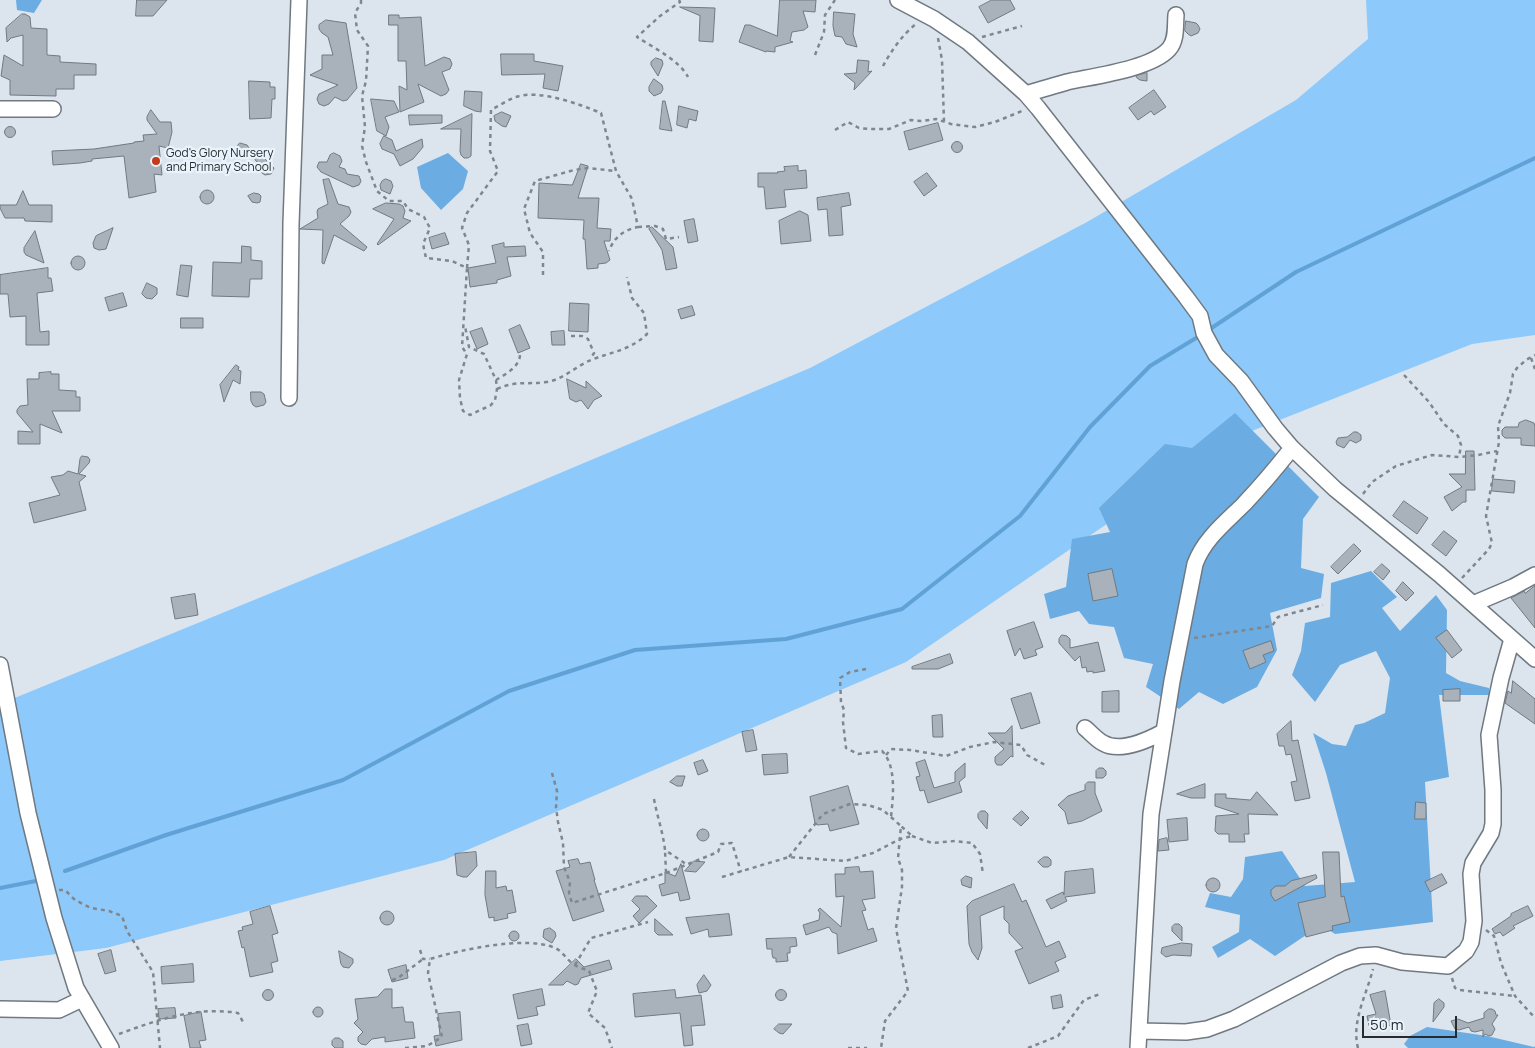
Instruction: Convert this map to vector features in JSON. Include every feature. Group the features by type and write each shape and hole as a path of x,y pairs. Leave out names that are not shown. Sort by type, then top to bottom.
{"street":[{"path":"289,398 299,0"},
{"path":"898,0 928,11 968,42 1026,94 1076,155 1186,297 1200,316 1204,333 1216,355 1241,381 1270,422 1292,448 1354,505 1454,587 1535,659"},
{"path":"1026,94 1138,66 1156,58 1169,50 1173,44 1176,15"},
{"path":"0,109 53,109"},
{"path":"1138,1048 1149,835 1154,787 1195,564 1201,551 1220,527 1276,469 1292,448"},
{"path":"1473,604 1513,587 1535,575"},
{"path":"1139,1031 1186,1032 1207,1029 1234,1019 1341,963 1360,956 1376,955 1402,962 1448,966 1466,951 1471,942 1474,921 1473,863 1491,833 1492,824 1493,790 1489,735 1501,678 1512,639"},
{"path":"0,665 28,813 45,890 76,988 109,1043"},
{"path":"1085,728 1102,743 1112,747 1142,743 1163,732"},
{"path":"0,1010 59,1010 82,999"}],"path":[{"path":"361,0 355,13 357,30 368,46 366,81 362,96 364,127 362,146 371,175 377,190 388,201 403,201 408,209 424,216 430,228 423,244 426,258 452,261 467,268"},
{"path":"679,0 680,2 660,16 637,37 672,61 686,72 688,77"},
{"path":"815,55 824,32 826,15 835,0"},
{"path":"883,66 887,58 928,11"},
{"path":"928,11 942,60 944,122"},
{"path":"968,42 1022,26"},
{"path":"464,326 469,347 484,354 496,380 497,389 495,400 491,405 470,415 464,411 460,398 459,380 466,354 462,347 469,245 462,228 467,213 498,172 490,151 491,110 516,96 536,94 583,106 601,113 616,171 632,199 638,226"},
{"path":"835,130 848,122 859,128 870,130 889,129 911,120 921,121 936,118 951,124 975,127 995,122 1027,108 1038,108"},
{"path":"543,276 543,252 530,233 524,209 536,181 588,168 616,171"},
{"path":"609,251 612,243 627,229 638,226 655,226 663,230 666,239 679,237"},
{"path":"497,389 509,383 547,382 575,370 590,360 612,354 639,343 647,334 644,313 632,298 628,277"},
{"path":"571,336 582,336 588,339 594,353 590,360"},
{"path":"496,380 512,370 520,358 520,353"},
{"path":"1454,587 1489,549 1492,542 1486,516 1499,442 1498,426 1510,393 1513,374 1517,368 1535,355"},
{"path":"1531,358 1535,369"},
{"path":"1404,375 1428,402 1444,424 1458,436 1461,445 1459,457"},
{"path":"1354,505 1372,482 1396,466 1432,455 1459,457 1497,451"},
{"path":"1180,641 1272,626 1278,617 1323,605"},
{"path":"866,669 850,672 840,678 840,702 844,710 843,722 846,748 858,754 882,752 886,755 891,770 893,800 891,817"},
{"path":"886,755 891,749 946,756 970,747 994,742 1021,744 1027,755 1047,766"},
{"path":"552,773 557,791 557,815 563,843 564,867 570,882 569,893 572,903 666,873 718,852 721,844 732,843 741,872"},
{"path":"654,799 657,818 663,832 666,873"},
{"path":"789,857 823,814 850,804 868,805 883,810 912,836 932,843 955,841 972,843 980,854 983,874"},
{"path":"881,1048 885,1021 908,991 896,928 902,887 902,870 898,858 901,826"},
{"path":"722,877 789,857 845,861 873,853 900,838 912,836"},
{"path":"665,850 686,864"},
{"path":"45,890 65,890 75,900 91,908 109,911 122,916 127,931 153,972 160,1048"},
{"path":"1474,921 1494,936 1501,963 1515,996 1535,1018"},
{"path":"575,965 591,938 648,922"},
{"path":"392,980 398,978 423,959 459,950 500,944 538,943 556,948 575,965 589,971 597,991 588,1013 605,1028 612,1048"},
{"path":"420,950 423,959"},
{"path":"1358,1048 1356,1027 1376,955"},
{"path":"405,1048 427,1046 442,1037 428,973 430,958"},
{"path":"1448,966 1455,988 1515,996"},
{"path":"1028,1048 1058,1036 1084,1000 1100,994"},
{"path":"109,1043 157,1021 193,1012 221,1010 238,1013 243,1022"},
{"path":"848,1048 867,1048"}],"shaded area":[{"path":"16,0 42,0 34,13 17,10"},
{"path":"1366,0 1535,0 1535,335 1472,344 1229,440 906,662 444,860 106,948 0,961 0,704 403,539 810,368 1087,222 1296,100 1368,39"},
{"path":"448,153 468,171 463,189 441,210 421,188 417,167"},
{"path":"1235,413 1319,497 1303,519 1301,568 1324,574 1321,598 1270,613 1277,650 1257,687 1223,704 1199,692 1179,709 1146,687 1153,664 1124,658 1114,627 1089,624 1079,611 1050,619 1044,594 1066,587 1072,539 1110,532 1099,508 1165,444 1192,448"},
{"path":"1371,571 1397,597 1382,608 1400,631 1436,595 1447,610 1446,673 1460,681 1489,688 1489,695 1439,695 1449,777 1425,782 1433,922 1335,934 1321,925 1275,956 1250,939 1218,958 1212,947 1239,932 1240,915 1205,907 1210,893 1231,897 1243,879 1245,857 1282,851 1305,886 1355,882 1326,773 1313,733 1332,744 1346,746 1355,725 1385,713 1390,678 1376,651 1340,665 1315,702 1292,675 1301,651 1305,623 1330,617 1331,583"},
{"path":"1427,1027 1487,1036 1535,1046 1535,1048 1408,1048 1404,1044 1410,1036"}],"building":[{"path":"137,0 167,0 153,16 136,16"},
{"path":"780,0 816,0 815,12 803,11 808,27 804,30 792,32 790,41 793,42 775,47 775,52 766,52 739,42 745,25 750,25 777,36"},
{"path":"992,0 1010,0 1015,9 988,23 979,7"},
{"path":"680,7 715,8 713,42 699,41 700,16"},
{"path":"834,12 855,14 853,34 857,47 846,44 842,37 835,36 833,26"},
{"path":"22,14 30,17 31,28 47,29 47,55 60,56 60,62 96,64 96,75 74,75 74,89 56,89 56,96 10,95 10,80 1,76 4,55 23,66 23,35 11,38 7,42 6,28"},
{"path":"389,15 399,15 399,18 421,17 425,66 444,57 450,59 452,64 450,69 442,72 449,90 446,94 441,96 418,84 424,102 400,112 399,86 407,90 406,61 398,61 398,25 389,25"},
{"path":"326,20 346,23 357,88 347,100 343,101 335,97 329,104 324,106 319,104 317,99 319,94 338,85 310,75 322,69 322,55 333,55 328,37 319,29 319,25"},
{"path":"1186,21 1198,25 1200,29 1198,33 1191,36 1185,31"},
{"path":"501,54 534,54 534,61 563,66 558,91 543,88 545,74 502,75"},
{"path":"656,58 662,60 663,64 658,76 651,65 651,62"},
{"path":"858,60 869,61 868,72 872,71 854,90 855,83 844,74 856,73"},
{"path":"1147,73 1147,81 1140,80 1136,76"},
{"path":"654,79 662,85 663,89 661,93 654,96 649,91 649,87"},
{"path":"249,81 270,82 270,87 275,87 275,99 272,99 271,118 250,119"},
{"path":"1154,90 1166,107 1154,115 1151,111 1138,120 1129,108"},
{"path":"465,91 482,92 481,112 464,106"},
{"path":"371,99 394,101 399,112 385,117 389,127 386,136 377,131"},
{"path":"663,101 665,101 672,131 660,129"},
{"path":"679,106 698,111 696,121 689,119 687,128 677,125"},
{"path":"151,110 160,122 171,122 172,132 168,148 159,146 162,175 154,174 156,192 129,198 124,156 53,165 52,151 94,149 134,143 144,141 143,135 157,134 147,120"},
{"path":"502,112 511,116 506,127 495,121 494,116"},
{"path":"472,114 471,156 464,158 460,151 461,129 441,129"},
{"path":"409,115 442,115 442,123 410,125"},
{"path":"938,123 943,140 909,150 904,132"},
{"path":"10,126 16,132 10,138 4,132"},
{"path":"384,136 392,140 396,151 422,139 423,147 413,159 400,166 394,154 382,149 380,144"},
{"path":"957,141 963,147 957,153 951,147"},
{"path":"240,143 247,145 252,152 244,156 238,155 236,148"},
{"path":"252,153 264,154 265,159 274,168 271,174 265,175 262,173 262,165 256,161"},
{"path":"334,153 340,156 342,161 339,167 345,169 347,174 359,176 361,181 359,185 353,187 321,172 317,167 319,162 327,162 330,155"},
{"path":"581,164 588,166 578,198 599,198 597,228 611,229 610,241 604,241 610,260 606,263 598,264 598,268 587,269 585,239 583,239 584,220 538,218 539,183 572,185"},
{"path":"798,166 798,171 806,170 807,188 784,190 786,207 766,209 764,187 758,187 758,173 778,173 785,171 784,167"},
{"path":"927,173 937,186 924,196 914,182"},
{"path":"329,179 338,204 349,207 351,212 340,224 367,247 364,251 334,235 324,264 322,263 323,230 300,229 318,218 318,209 328,204 323,180"},
{"path":"386,179 391,181 393,186 390,194 381,190 380,185"},
{"path":"207,190 212,192 214,197 212,202 207,204 202,202 200,197 202,192"},
{"path":"23,191 29,205 52,205 52,222 25,221 24,218 5,218 0,205 16,205"},
{"path":"254,193 261,196 260,202 252,202 248,196"},
{"path":"849,193 851,205 841,207 843,235 829,236 827,209 818,210 817,198"},
{"path":"386,203 403,206 405,211 403,218 411,221 378,245 394,219 373,209"},
{"path":"800,211 808,215 811,241 781,244 779,221"},
{"path":"694,219 698,241 688,243 684,221"},
{"path":"652,227 673,247 677,268 666,270 662,250 649,229"},
{"path":"113,228 106,249 99,250 94,248 93,243 96,236"},
{"path":"35,231 44,263 26,255 24,252 24,248"},
{"path":"445,233 449,244 432,249 429,238"},
{"path":"504,243 504,247 525,246 526,256 507,257 511,276 497,280 497,283 470,287 468,268 496,263 492,246"},
{"path":"242,246 251,247 251,260 262,261 262,279 250,279 249,297 212,296 213,262 241,263"},
{"path":"78,256 83,258 85,263 83,268 78,270 73,268 71,263 73,258"},
{"path":"181,265 192,266 188,297 177,295"},
{"path":"48,268 48,278 51,278 53,291 37,293 40,332 49,331 49,345 26,345 26,316 10,317 8,294 0,294 0,275"},
{"path":"147,283 157,288 157,294 152,299 146,298 142,294"},
{"path":"123,293 127,306 109,311 105,298"},
{"path":"570,303 589,304 588,332 569,331"},
{"path":"692,306 695,315 681,319 678,310"},
{"path":"181,318 203,318 203,328 181,328"},
{"path":"520,325 530,348 518,353 509,330"},
{"path":"482,328 488,344 477,349 470,332"},
{"path":"564,331 565,345 552,345 551,332"},
{"path":"236,365 239,367 238,370 241,371 240,384 233,380 224,402 220,385"},
{"path":"51,372 51,374 59,374 59,390 76,391 76,397 80,397 80,411 52,411 62,433 40,424 40,444 18,444 18,431 33,432 17,413 20,406 28,405 27,379 39,379 39,373"},
{"path":"567,379 586,388 586,381 602,396 594,400 588,409 581,400 576,402 570,399"},
{"path":"251,392 261,392 264,394 266,402 264,405 256,407 253,405"},
{"path":"1526,420 1534,423 1535,446 1521,445 1521,438 1505,438 1502,435 1502,430 1505,427 1518,427 1519,423"},
{"path":"1354,432 1361,435 1361,440 1356,443 1350,440 1344,448 1337,445 1338,438 1347,437"},
{"path":"1466,451 1474,451 1475,490 1466,490 1466,502 1463,502 1452,511 1444,497 1462,487 1449,474 1465,474"},
{"path":"82,456 88,457 90,460 79,474 86,476 79,482 86,510 34,523 29,503 60,495 51,477 63,475 68,471 78,474"},
{"path":"1493,479 1515,481 1514,493 1492,491"},
{"path":"1404,501 1428,518 1417,534 1393,516"},
{"path":"1444,531 1457,541 1446,556 1432,545"},
{"path":"1354,544 1361,551 1338,574 1331,567"},
{"path":"1382,564 1390,571 1383,580 1374,572"},
{"path":"1112,569 1118,596 1093,601 1088,574"},
{"path":"1403,582 1414,593 1406,601 1396,591"},
{"path":"1535,586 1535,628 1511,598 1524,591 1525,593"},
{"path":"195,594 198,615 175,619 171,598"},
{"path":"1034,622 1043,647 1035,650 1037,655 1024,659 1020,648 1015,656 1007,631"},
{"path":"1447,630 1462,650 1452,658 1436,638"},
{"path":"1062,635 1070,639 1070,648 1098,642 1105,671 1093,673 1093,671 1087,672 1086,667 1082,668 1080,656 1075,661 1059,643"},
{"path":"1271,641 1274,651 1263,655 1266,662 1250,669 1243,651"},
{"path":"950,654 953,663 938,669 912,669 912,667"},
{"path":"1513,681 1535,699 1535,724 1505,703 1508,691 1511,693"},
{"path":"1460,689 1460,701 1443,701 1443,690"},
{"path":"1119,691 1119,712 1102,712 1102,692"},
{"path":"1031,693 1040,723 1021,729 1011,699"},
{"path":"942,715 943,737 933,737 932,716"},
{"path":"1291,721 1292,741 1298,740 1310,798 1295,801 1291,782 1297,781 1291,754 1286,755 1284,746 1279,746 1277,734"},
{"path":"1012,726 1013,757 1011,756 1002,765 997,765 995,757 1004,749 988,733 1005,733"},
{"path":"753,730 757,750 746,752 742,732"},
{"path":"787,754 788,773 764,775 762,755"},
{"path":"703,760 708,771 698,775 694,763"},
{"path":"925,760 934,788 955,782 955,772 965,763 965,777 959,782 962,792 928,803 924,790 920,791 916,777 920,776 916,763"},
{"path":"1099,768 1103,768 1106,771 1106,775 1103,778 1096,778 1096,771"},
{"path":"677,776 685,776 682,786 677,786 670,782"},
{"path":"1088,782 1095,782 1095,793 1102,811 1082,821 1068,824 1065,812 1058,805 1068,796 1085,790 1085,785"},
{"path":"1205,784 1205,798 1191,798 1177,794"},
{"path":"848,786 859,824 830,831 828,824 817,825 810,797"},
{"path":"1257,792 1278,815 1248,814 1249,834 1244,834 1245,842 1229,842 1229,834 1218,834 1215,831 1216,816 1239,814 1215,806 1215,794 1226,794 1226,798 1250,800"},
{"path":"1416,802 1426,803 1426,819 1415,819"},
{"path":"981,811 985,811 988,814 987,829 978,818 978,814"},
{"path":"1022,811 1029,818 1021,826 1013,819"},
{"path":"1187,818 1188,840 1169,842 1167,820"},
{"path":"701,829 705,829 709,835 705,841 701,841 697,837 697,833"},
{"path":"1167,838 1169,850 1158,851 1159,840"},
{"path":"476,852 477,866 467,877 457,875 455,854"},
{"path":"1323,852 1339,852 1341,897 1344,896 1350,922 1332,926 1333,930 1306,937 1298,903 1325,897"},
{"path":"1044,857 1048,857 1051,860 1051,865 1048,867 1043,867 1038,862"},
{"path":"578,859 580,864 590,862 604,911 573,921 556,871 570,867 568,861"},
{"path":"694,861 705,862 696,872 685,871"},
{"path":"681,864 690,899 680,901 678,892 662,896 659,885 665,883 665,872 675,876"},
{"path":"859,867 860,872 873,871 875,898 862,900 866,910 862,911 868,930 873,928 877,941 838,954 837,934 832,932 829,927 806,935 803,925 819,920 820,913 818,910 820,908 841,927 844,896 836,897 835,874 845,874 845,868"},
{"path":"1093,869 1095,893 1065,897 1067,901 1051,909 1046,900 1063,892 1064,895 1065,872"},
{"path":"486,871 496,871 496,888 506,886 507,891 512,890 516,912 507,914 508,918 494,921 494,917 489,918 485,895"},
{"path":"1442,874 1447,883 1430,892 1425,882"},
{"path":"1316,875 1317,878 1275,901 1271,895 1271,890 1276,886 1285,886 1291,881"},
{"path":"966,876 972,878 971,888 962,885 961,880"},
{"path":"1210,878 1216,878 1220,885 1216,892 1210,892 1206,888 1206,882"},
{"path":"1014,884 1022,902 1026,900 1046,947 1059,941 1066,957 1055,962 1059,971 1029,984 1015,951 1023,948 1009,933 1009,924 1004,919 1004,906 980,916 982,948 978,960 969,944 967,906 972,901"},
{"path":"636,896 647,896 657,906 639,923 633,916 640,909 632,901"},
{"path":"270,906 278,933 272,935 278,961 271,963 273,972 250,977 244,947 242,948 238,931 243,930 242,927 253,924 250,912"},
{"path":"1528,906 1533,916 1513,926 1515,928 1503,936 1500,932 1495,934 1492,929 1511,916 1511,914"},
{"path":"387,911 392,913 394,918 392,923 387,925 382,923 380,918 382,913"},
{"path":"729,914 732,935 709,937 708,929 691,934 686,918"},
{"path":"655,919 673,935 658,935 655,932"},
{"path":"1175,924 1179,924 1182,927 1182,941 1172,931 1172,927"},
{"path":"550,928 555,932 556,936 552,943 543,937 544,930"},
{"path":"512,931 516,931 519,936 518,940 512,941 509,938 509,934"},
{"path":"796,938 797,946 790,947 790,953 787,953 788,961 776,962 776,958 773,958 772,949 767,949 766,939"},
{"path":"1182,943 1192,944 1191,956 1173,955 1166,957 1161,953 1162,948"},
{"path":"111,950 116,971 105,974 98,954"},
{"path":"339,951 353,959 353,963 349,968 343,967 341,964"},
{"path":"576,959 584,967 609,960 612,969 581,978 578,984 575,985 567,981 563,985 549,985"},
{"path":"193,964 194,982 162,984 161,967"},
{"path":"406,965 408,978 392,982 388,970"},
{"path":"704,975 711,985 707,991 699,993 697,985"},
{"path":"385,989 392,989 392,1008 403,1007 405,1022 413,1022 415,1038 385,1042 385,1037 372,1039 366,1045 361,1044 358,1041 358,1037 363,1032 354,1023 358,1019 355,999 377,997"},
{"path":"542,989 545,1005 536,1007 538,1015 518,1019 513,995"},
{"path":"781,989 787,995 781,1001 775,995"},
{"path":"266,990 270,990 273,995 272,999 266,1000 263,997 263,993"},
{"path":"675,990 676,998 701,995 705,1025 691,1026 693,1045 684,1046 680,1013 635,1017 633,994"},
{"path":"1385,991 1391,1025 1370,1030 1367,1016 1376,1014 1370,995"},
{"path":"1061,995 1063,1007 1053,1009 1051,997"},
{"path":"1439,999 1444,1003 1444,1007 1433,1022 1434,1003"},
{"path":"316,1007 320,1007 323,1012 322,1016 316,1017 313,1014 313,1010"},
{"path":"175,1008 176,1018 159,1019 158,1009"},
{"path":"1489,1009 1495,1011 1496,1015 1498,1015 1492,1024 1495,1029 1492,1035 1489,1036 1485,1034 1483,1037 1483,1030 1475,1032 1471,1031 1469,1027 1459,1030 1455,1029 1451,1021 1458,1019 1468,1023 1484,1018 1484,1013"},
{"path":"201,1012 206,1040 199,1041 201,1048 190,1048 184,1016"},
{"path":"460,1012 462,1040 436,1046 434,1036 440,1035 438,1014"},
{"path":"528,1024 532,1044 521,1046 517,1026"},
{"path":"779,1024 792,1024 783,1034 774,1029"},
{"path":"335,1038 343,1041 343,1048 335,1048 332,1045 332,1041"}],"waterway":[{"path":"1207,331 1296,272 1535,158"},
{"path":"65,871 166,835 343,780 509,691 635,650 786,639 902,609 1020,516 1090,427 1150,366 1201,335"},
{"path":"0,888 41,880"}],"place":[{"name":"God's Glory Nursery and Primary School","path":"156,161"}]}
